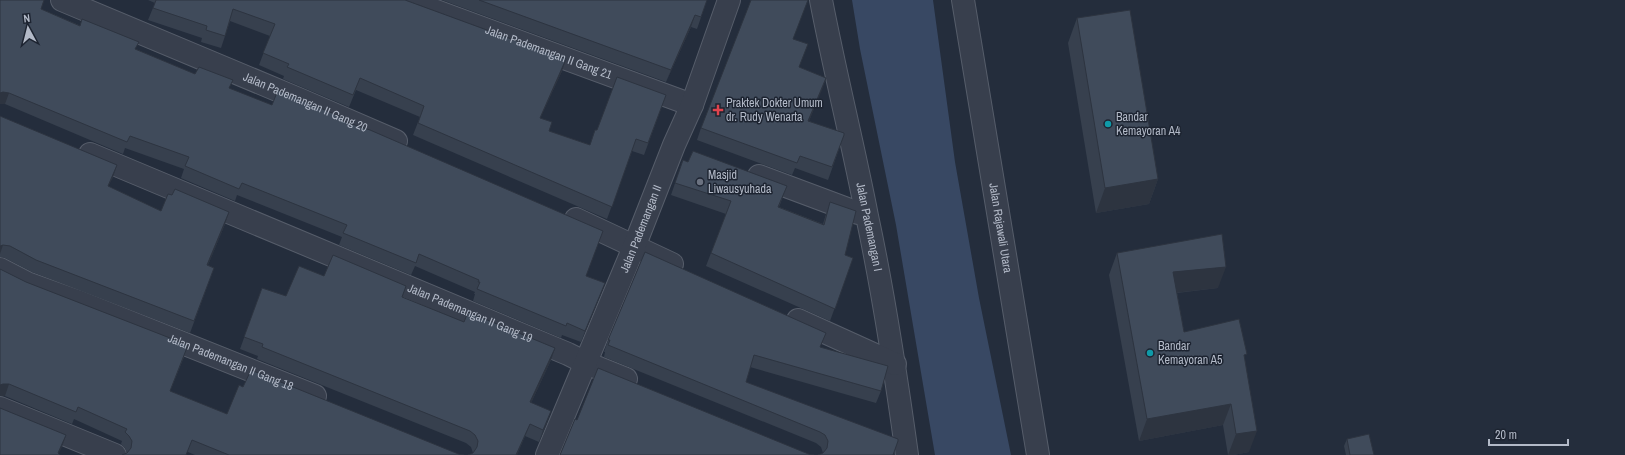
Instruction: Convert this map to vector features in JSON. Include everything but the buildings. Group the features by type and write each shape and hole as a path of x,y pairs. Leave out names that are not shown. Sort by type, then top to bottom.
{"street":[{"name":"Jalan Pademangan II Gang 20","path":"62,0 416,150"},
{"name":"Jalan Pademangan II Gang 21","path":"406,0 692,105"},
{"name":"Jalan Pademangan II","path":"547,455 634,247 674,145 692,105 728,0"},
{"name":"Jalan Pademangan I","path":"821,0 830,48 868,216 895,364 907,455"},
{"name":"Jalan Rajawali Utara","path":"963,0 1038,455"},
{"path":"674,145 695,152"},
{"name":"Jalan Pademangan II Gang 19","path":"74,147 645,387"},
{"path":"740,169 868,216"},
{"path":"560,212 692,273"},
{"name":"Jalan Pademangan II Gang 18","path":"0,269 28,283 91,306 335,404"},
{"path":"779,312 895,364"},
{"path":"0,408 115,455"}],"water":[{"path":"852,0 933,0 955,162 979,298 1011,455 935,455 896,225 860,49"}],"place":[{"name":"Praktek Dokter Umum dr. Rudy Wenarta","path":"718,110"},
{"name":"Bandar Kemayoran A4","path":"1108,124"},
{"name":"Masjid Liwausyuhada","path":"700,182"},
{"name":"Bandar Kemayoran A5","path":"1150,353"}]}
